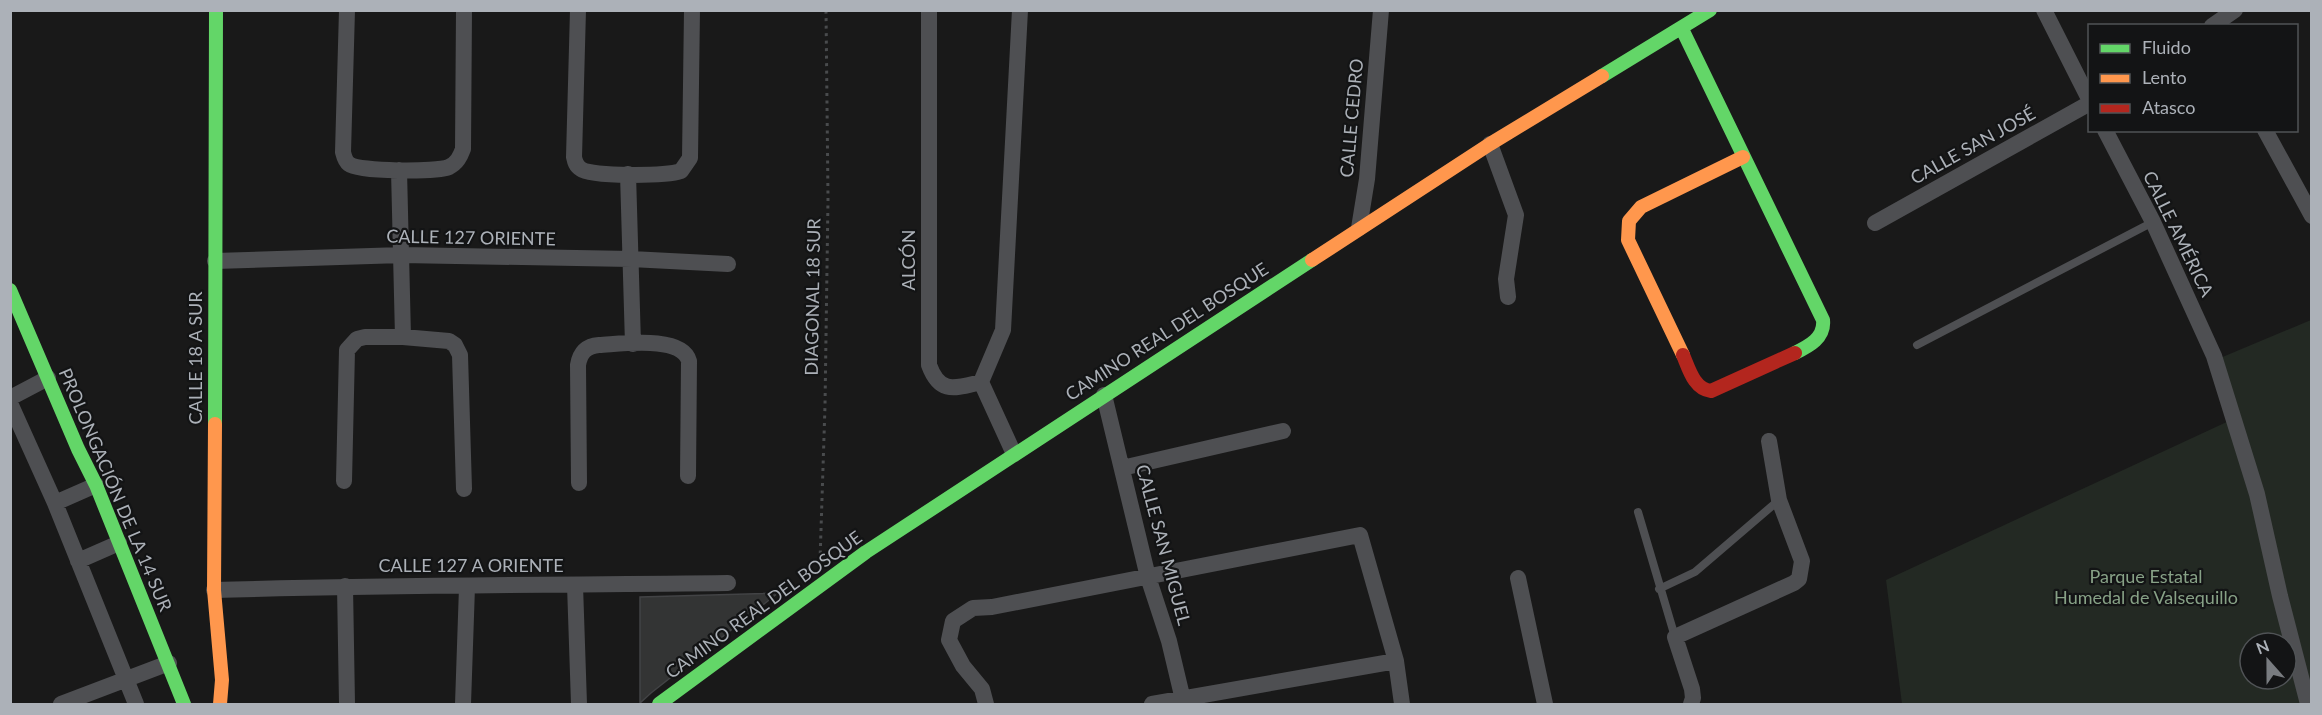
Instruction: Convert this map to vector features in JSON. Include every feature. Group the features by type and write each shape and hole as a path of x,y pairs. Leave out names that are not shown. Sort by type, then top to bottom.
{"street":[{"name":"CALLE 18 A SUR","path":"216,10 214,590 222,680 220,705"},
{"path":"347,10 344,158 354,166 399,170 439,170 451,166 460,158 463,149 464,10"},
{"path":"578,10 574,157 579,168 585,171 628,174 673,174 681,171 690,158 692,10"},
{"name":"ALCÓN","path":"929,10 929,366 933,377 942,386 953,389 981,382"},
{"path":"1014,454 981,382 1003,330 1020,10"},
{"name":"CALLE CEDRO","path":"1359,228 1367,179 1381,10"},
{"name":"CAMINO REAL DEL BOSQUE","path":"659,705 866,552 1014,454 1490,144 1710,10"},
{"path":"2044,10 2088,98"},
{"path":"2215,24 2235,10"},
{"path":"1682,29 1823,320 1824,327 1813,342 1796,352 1711,391 1703,390 1697,385 1628,240 1626,229 1633,212 1641,207 1743,157"},
{"name":"CALLE SAN JOSÉ","path":"1875,223 2088,103"},
{"name":"CALLE AMÉRICA","path":"2106,132 2153,222 2214,356 2257,494 2308,705"},
{"path":"2266,132 2312,216"},
{"path":"1490,144 1516,215 1506,279 1508,297"},
{"path":"399,170 403,337"},
{"path":"628,174 633,344"},
{"name":"CALLE 127 ORIENTE","path":"215,261 402,255 631,259 728,264"},
{"name":"PROLONGACIÓN DE LA 14 SUR","path":"10,290 78,449 96,485 136,591 169,663 184,705"},
{"path":"344,481 347,350 357,339 403,337 449,341 455,345 460,355 464,489"},
{"path":"579,483 579,357 590,346 669,345 683,350 687,355 689,361 688,476"},
{"path":"48,378 10,400 55,503 136,705"},
{"name":"CALLE SAN MIGUEL","path":"1104,396 1148,577 1169,641 1184,701"},
{"path":"1122,468 1283,430"},
{"path":"1691,705 1692,689 1675,637 1799,579 1802,561 1779,500 1768,441"},
{"path":"55,503 96,485"},
{"path":"986,705 982,689 963,666 949,640 953,621 973,608 992,607 1360,535 1395,661 1402,705"},
{"path":"78,561 119,543"},
{"path":"1518,579 1545,705"},
{"name":"CALLE 127 A ORIENTE","path":"214,590 345,586 467,587 728,583"},
{"path":"575,585 579,705"},
{"path":"345,586 347,705"},
{"path":"463,705 467,587"},
{"path":"1152,705 1395,661"},
{"path":"61,705 169,663"}],"lane":[{"path":"1917,345 2153,222"},
{"path":"1659,589 1695,572 1779,500"},
{"path":"1638,512 1675,637"}],"path":[{"name":"DIAGONAL 18 SUR","path":"824,583 819,560 825,406 828,199 826,10"}],"green space":[{"name":"Parque Estatal Humedal de Valsequillo","path":"2311,320 2311,704 1902,704 1886,580 2231,420 2213,361"}],"building":[{"path":"778,593 651,693 640,703 640,597"}],"traffic: fast":[{"path":"215,424 216,10"},
{"path":"1602,76 1710,10"},
{"path":"1682,29 1823,320 1819,337 1795,353"},
{"path":"659,704 866,552 1312,260"},
{"path":"10,290 78,449 96,485 184,704"}],"traffic: slow":[{"path":"1312,260 1490,144 1602,76"},
{"path":"1683,355 1628,240 1629,221 1641,207 1743,157"},
{"path":"215,424 214,590 222,680 220,704"}],"traffic: jam":[{"path":"1683,355 1696,382 1711,391 1795,353"}]}
